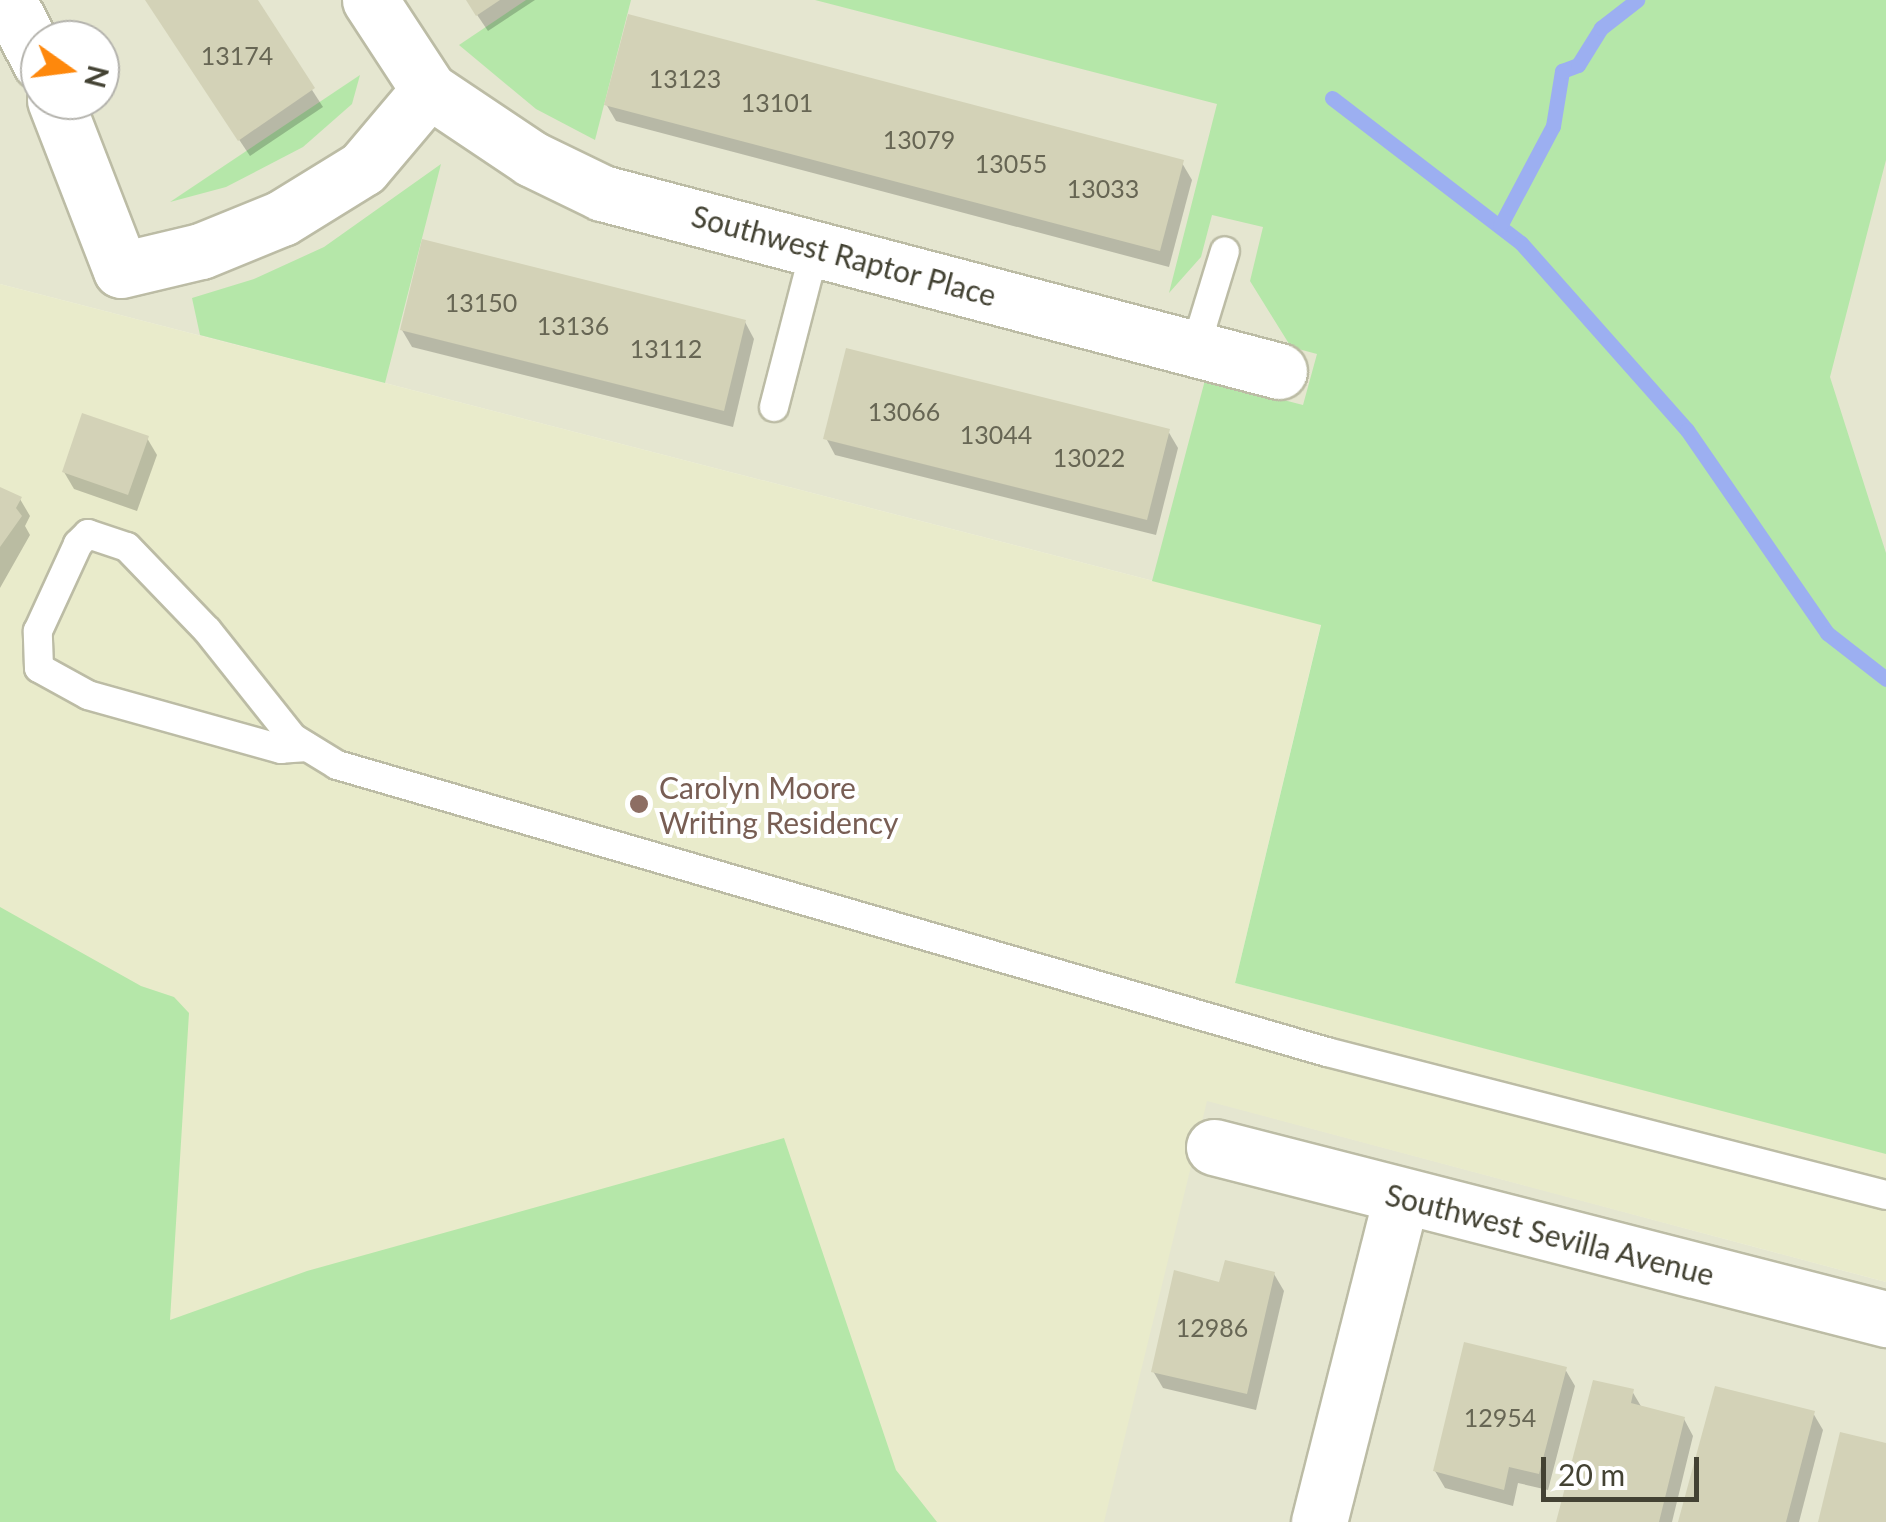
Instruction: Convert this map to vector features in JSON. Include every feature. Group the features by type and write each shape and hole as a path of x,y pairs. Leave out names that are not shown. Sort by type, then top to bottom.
{"street":[{"path":"8,0 20,23"},
{"name":"Southwest Raptor Place","path":"370,0 430,90 532,158 602,192 1279,371"},
{"path":"63,120 121,270 201,251 282,218 363,168 430,90"},
{"name":"Southwest Sevilla Avenue","path":"1214,1147 1886,1319"},
{"path":"1319,1522 1401,1197"}],"lane":[{"path":"774,407 815,248"},
{"path":"1195,349 1225,251"},
{"path":"308,747 282,750 175,720 64,686 39,668 38,630 78,544 88,534 127,546 308,747 336,765 1328,1052 1886,1195"}],"shaded area":[{"path":"0,0 1886,0 1886,752 1321,624 0,284"},
{"name":"Carolyn Moore Writing Residency","path":"0,284 1321,624 1235,983 1886,1153 1886,1282 1207,1101 1104,1522 0,1522"},
{"path":"1206,1100 1886,1282 1886,1522 1102,1522"}],"green space":[{"path":"526,0 631,0 595,140 536,109 459,45"},
{"path":"815,0 1886,0 1886,160 1830,377 1886,553 1886,1154 1235,983 1321,625 1152,581 1205,380 1303,405 1317,354 1291,347 1250,281 1263,227 1212,215 1201,257 1169,293 1217,104"},
{"path":"360,75 352,104 303,147 226,187 170,202"},
{"path":"441,164 385,383 200,335 192,298 254,279 324,247"},
{"path":"0,907 141,986 174,997 189,1013 170,1320 307,1271 784,1138 896,1470 937,1522 0,1522"}],"building":[{"path":"145,0 258,0 315,88 238,141"},
{"path":"466,0 500,0 476,16"},
{"path":"628,14 1184,160 1160,251 604,105"},
{"path":"422,239 746,320 724,411 400,330"},
{"path":"846,348 1170,429 1147,520 823,439"},
{"path":"82,413 149,436 128,495 62,472"},
{"path":"0,487 22,497 16,508 22,516 0,547"},
{"path":"1225,1260 1275,1272 1247,1394 1151,1372 1174,1270 1219,1282"},
{"path":"1464,1342 1567,1367 1539,1474 1509,1467 1504,1490 1433,1471"},
{"path":"1593,1380 1634,1389 1631,1403 1685,1417 1659,1522 1556,1522"},
{"path":"1715,1386 1815,1411 1786,1522 1678,1522"},
{"path":"1840,1432 1886,1443 1886,1522 1818,1522"}],"waterway":[{"path":"1500,226 1553,126 1562,71 1578,65 1601,28 1637,0"},
{"path":"1332,98 1521,243 1687,430 1827,633 1886,679"}],"place":[{"name":"Carolyn Moore Writing Residency","path":"639,804"}]}
